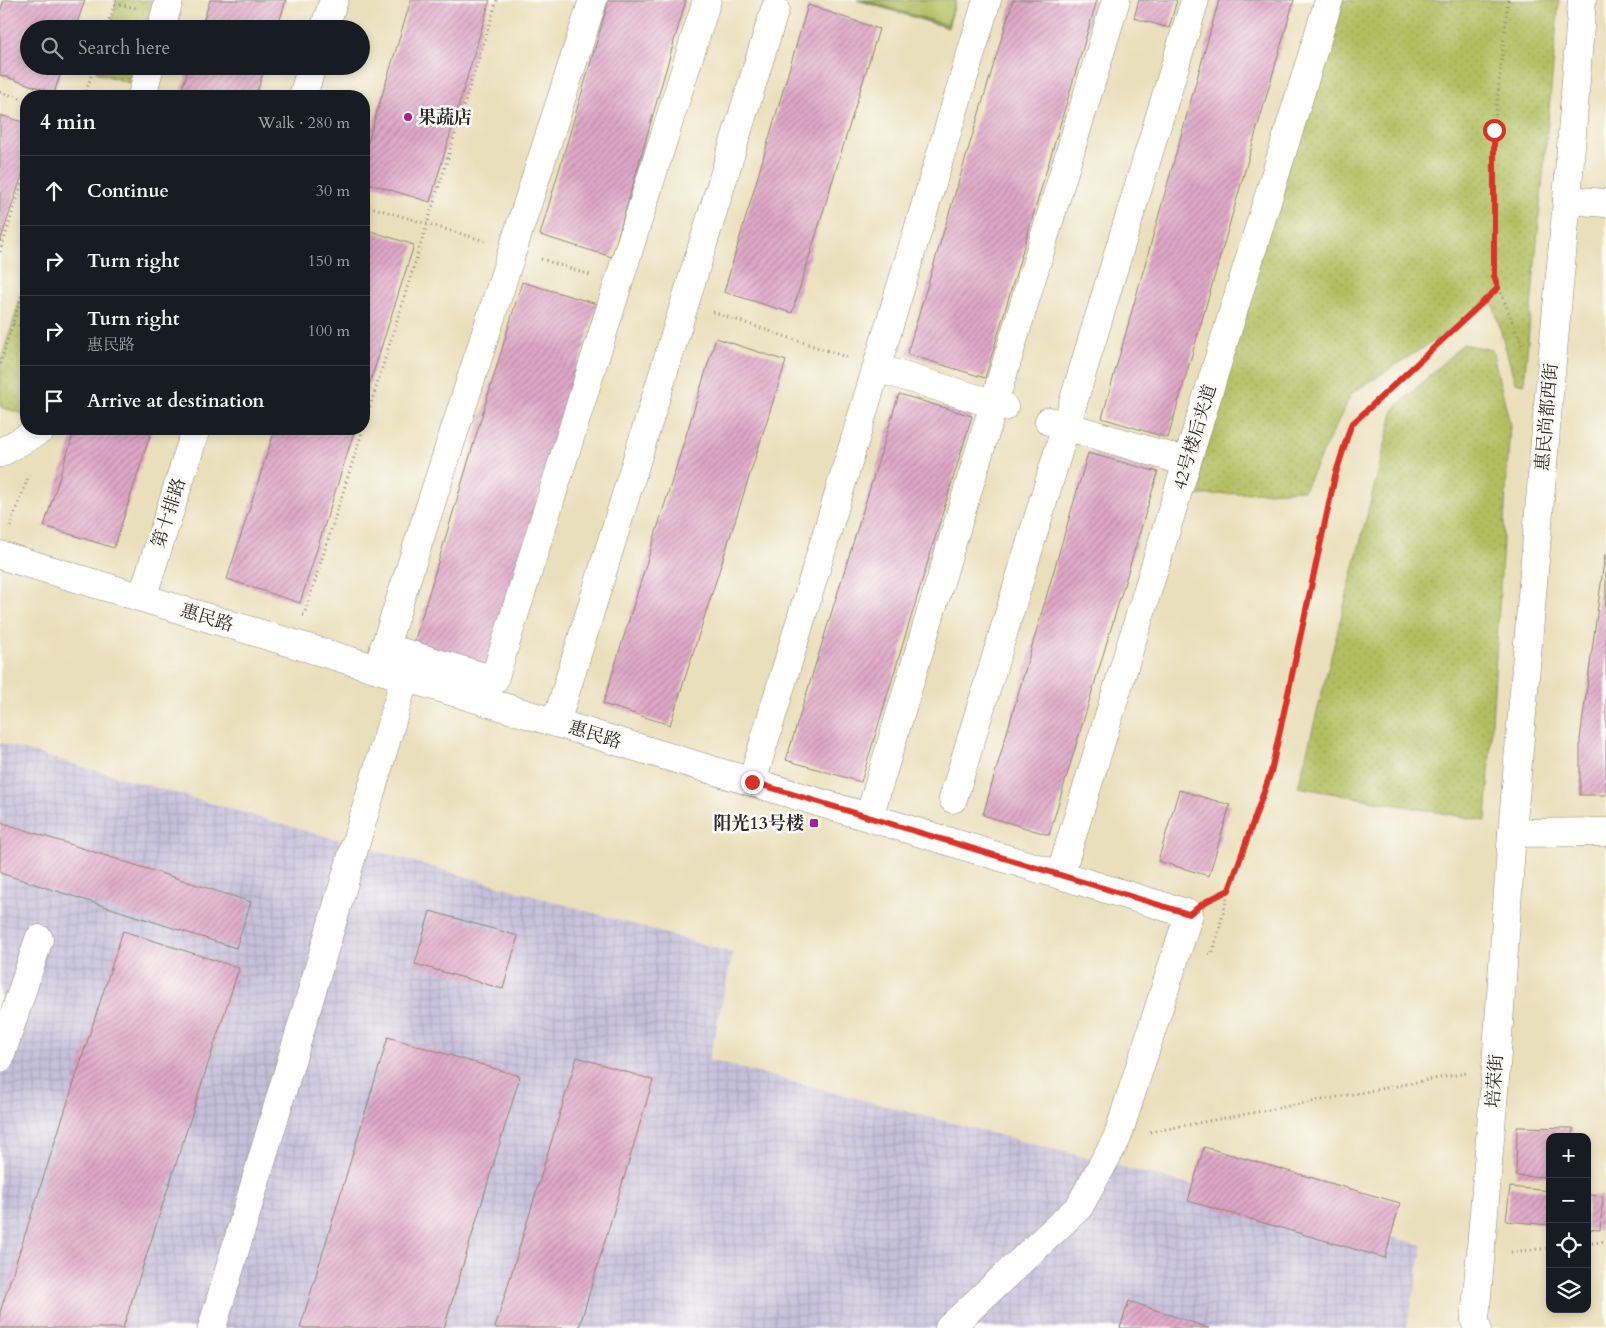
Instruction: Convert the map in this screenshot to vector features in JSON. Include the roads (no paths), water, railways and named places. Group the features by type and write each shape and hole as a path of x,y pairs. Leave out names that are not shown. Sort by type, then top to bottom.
{"main road":[{"path":"163,20 169,0"},
{"path":"327,20 334,0"},
{"path":"593,0 381,658 494,680 707,0"},
{"path":"752,782 987,0"},
{"path":"869,817 999,406 1116,0"},
{"path":"953,799 1057,424 1195,0"},
{"name":"42号楼后夹道","path":"1060,875 1329,0"},
{"name":"惠民尚都西街","path":"1512,833 1567,200 1582,0"},
{"path":"556,723 776,9"},
{"path":"144,90 148,75"},
{"path":"305,90 309,75"},
{"path":"1567,200 1606,203"},
{"path":"877,368 999,406"},
{"path":"1057,424 1187,462"},
{"path":"0,453 32,435"},
{"name":"第十排路","path":"142,598 194,435"},
{"name":"惠民路","path":"2,551 142,598 381,658 405,677 1189,914 1117,1138 1079,1207 948,1328"},
{"path":"212,1328 405,677"},
{"path":"1512,833 1606,832"},
{"name":"培荣街","path":"1477,1328 1475,1320 1496,1067 1512,833"},
{"path":"0,1058 39,939"}],"place":[{"name":"果蔬店","path":"408,117"},
{"name":"阳光13号楼","path":"814,823"}]}
